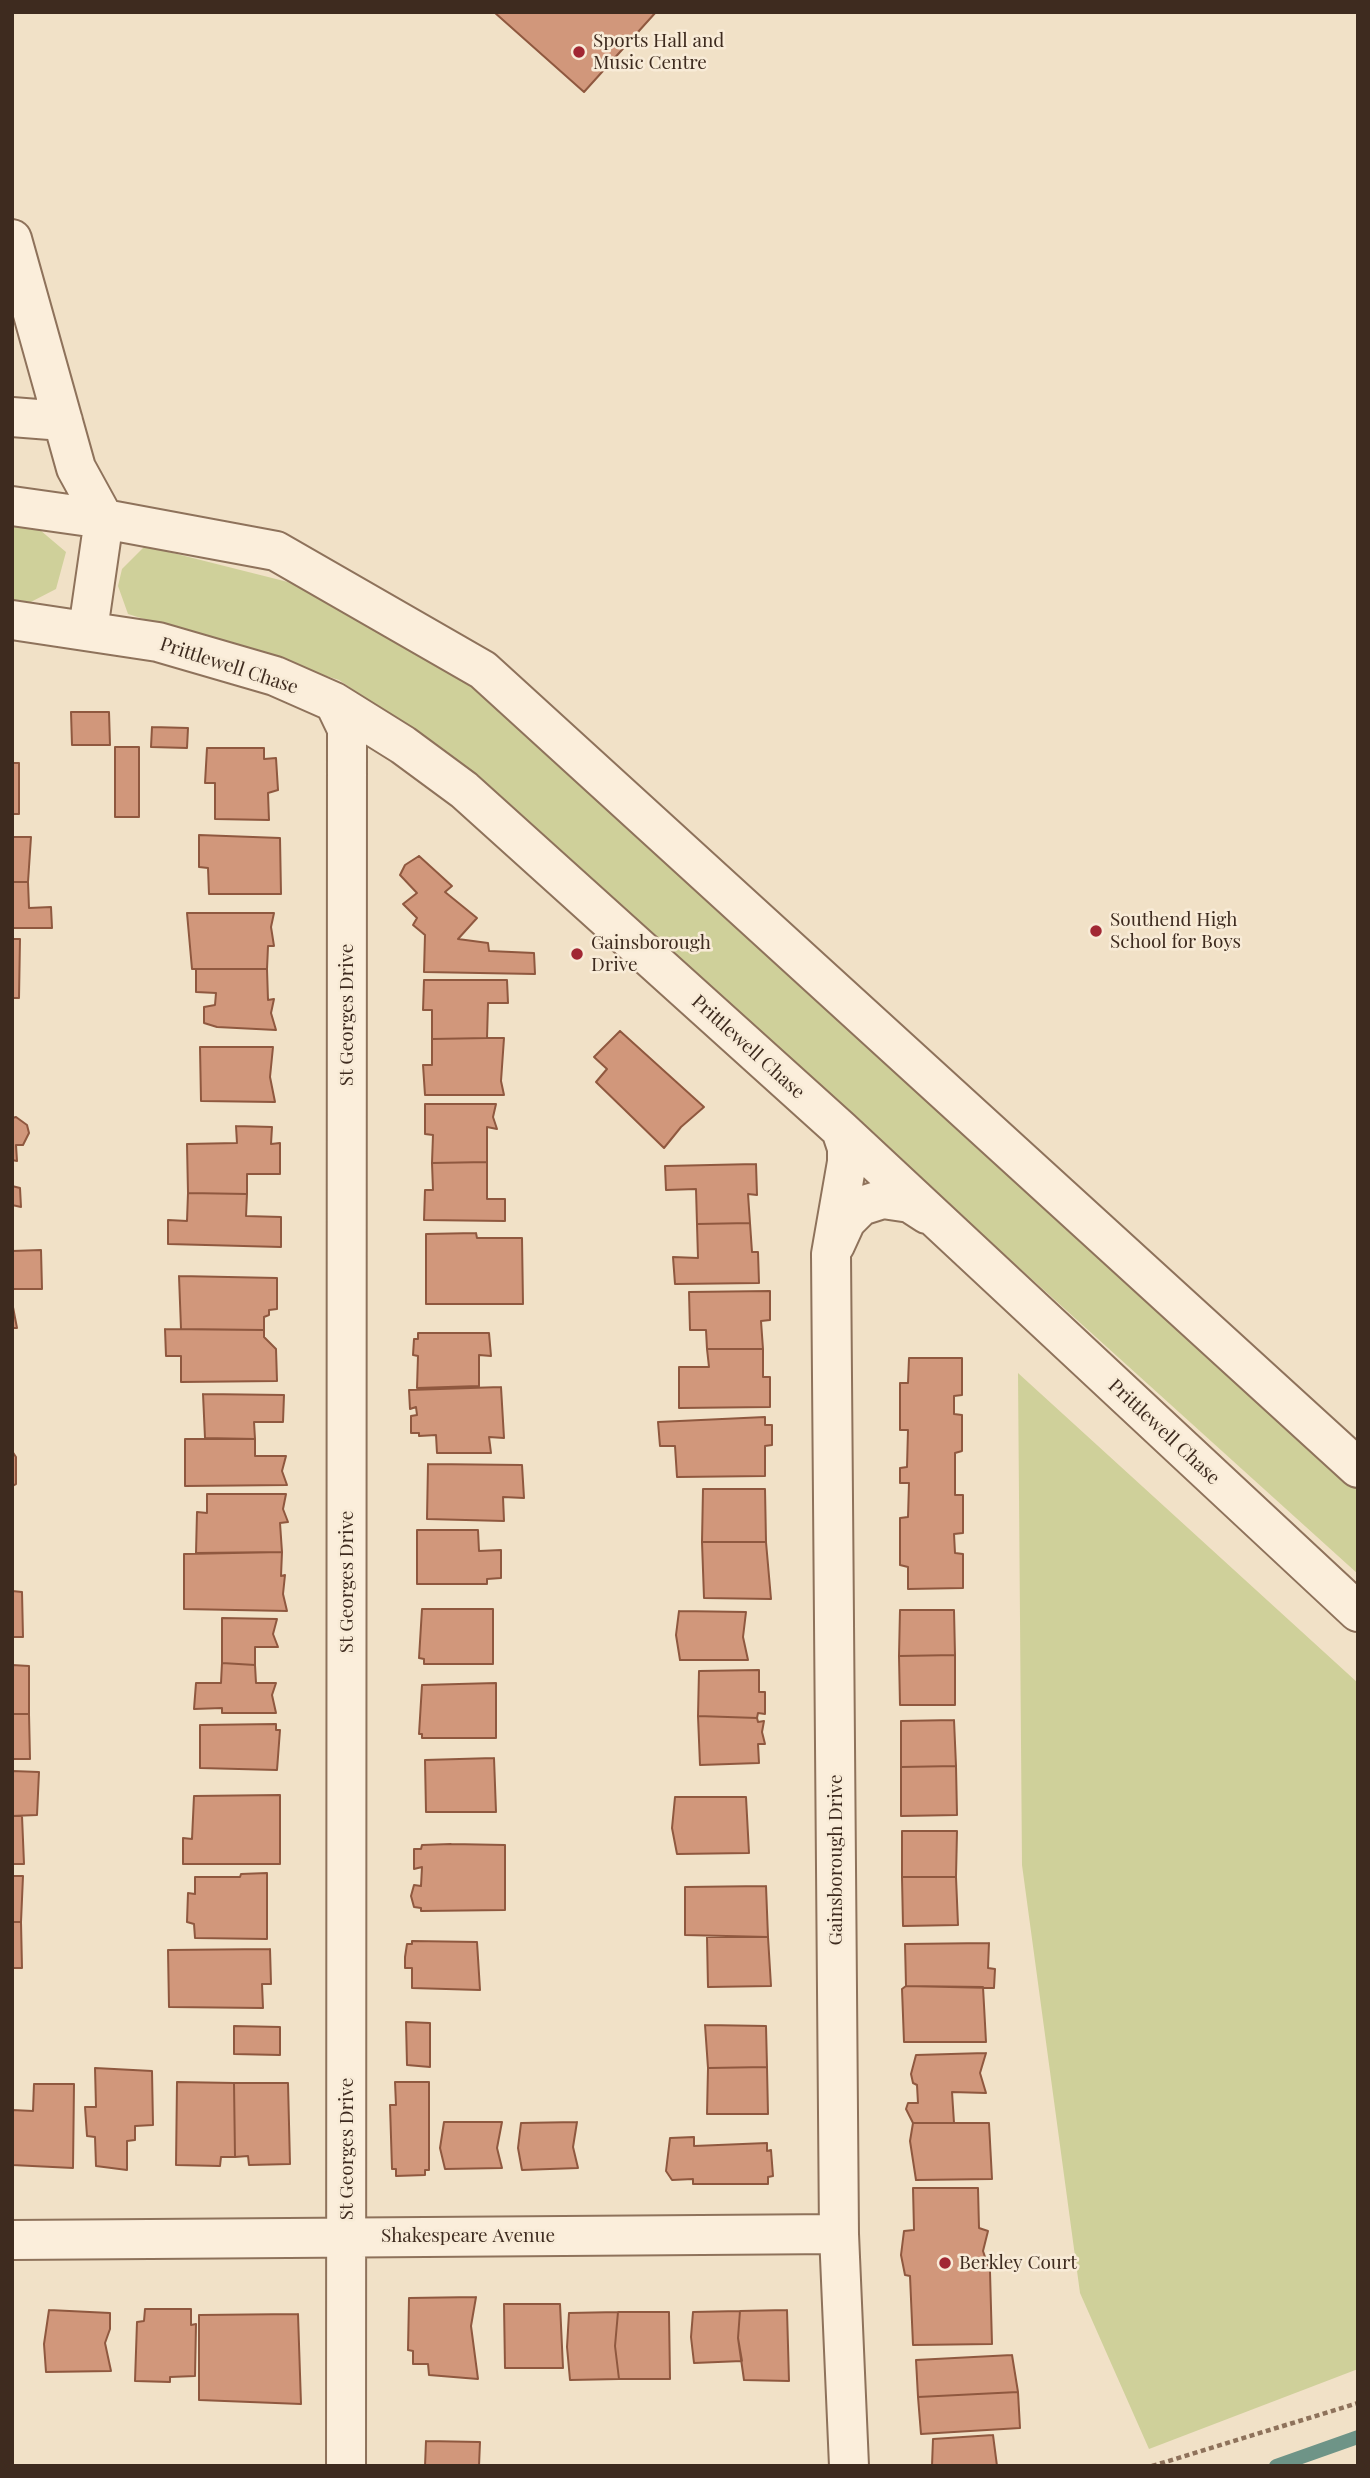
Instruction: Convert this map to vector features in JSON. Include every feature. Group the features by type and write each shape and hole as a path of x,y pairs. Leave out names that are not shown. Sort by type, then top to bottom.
{"street":[{"path":"12,239 76,468 104,519 88,630"},
{"path":"12,417 63,421"},
{"path":"12,506 104,519 276,551 483,670 1358,1468"},
{"name":"Prittlewell Chase","path":"12,620 158,642 275,676 334,702 403,745 464,790 841,1130 1358,1612"},
{"name":"St Georges Drive","path":"334,702 347,729 346,2466"},
{"name":"Gainsborough Drive","path":"841,1130 847,1148 847,1162 831,1254 839,2235 849,2466"},
{"name":"Gainsborough Drive","path":"831,1254 846,1221 861,1206 883,1199 911,1203 937,1220"},
{"name":"Shakespeare Avenue","path":"12,2240 839,2235"}],"path":[{"path":"1152,2466 1358,2403"}],"green space":[{"path":"12,526 40,530 66,552 56,589 25,605 12,603"},
{"path":"145,546 288,582 410,640 493,701 1358,1483 1358,1574 462,764 339,680 128,614 118,586 122,569"},
{"path":"1018,1373 1358,1683 1358,2369 1149,2449 1080,2293 1022,1865"}],"building":[{"name":"Sports Hall and Music Centre","path":"494,12 656,12 584,92"},
{"path":"71,712 109,712 110,745 72,745"},
{"path":"152,727 188,728 187,748 151,747"},
{"path":"115,747 139,747 139,817 115,817"},
{"path":"207,748 264,748 264,759 276,758 278,790 268,793 269,820 215,819 215,783 205,783"},
{"path":"12,763 19,763 19,814 12,814"},
{"path":"199,835 280,838 281,894 209,894 208,868 199,867"},
{"path":"12,837 31,837 28,882 12,882"},
{"path":"419,856 452,886 445,892 477,918 458,939 488,943 489,951 534,953 535,974 424,972 425,935 413,925 417,918 403,904 417,893 400,875 405,865"},
{"path":"12,882 28,882 29,908 51,907 52,928 12,928"},
{"path":"187,913 274,913 271,927 274,946 268,946 267,969 192,969"},
{"path":"12,939 20,939 19,998 12,998"},
{"path":"196,969 267,969 268,1000 274,999 271,1013 276,1030 217,1027 204,1023 204,1007 215,1005 216,993 196,992"},
{"path":"424,980 507,980 508,1003 488,1003 487,1038 432,1039 432,1010 423,1010"},
{"path":"620,1031 704,1107 681,1127 664,1148 596,1082 607,1069 594,1057"},
{"path":"504,1038 501,1081 504,1095 425,1095 423,1065 432,1065 432,1039"},
{"path":"200,1047 273,1047 270,1077 275,1102 201,1101"},
{"path":"425,1104 496,1104 493,1117 497,1129 487,1127 487,1162 432,1163 433,1135 425,1134"},
{"path":"16,1117 27,1125 29,1133 23,1145 16,1145 17,1161 12,1160 12,1118"},
{"path":"236,1126 272,1127 271,1144 280,1143 280,1174 247,1174 247,1194 188,1193 187,1144 237,1143"},
{"path":"487,1162 487,1199 505,1199 505,1221 424,1220 425,1190 433,1190 432,1163"},
{"path":"756,1164 757,1195 748,1194 750,1223 697,1224 696,1189 666,1190 665,1166"},
{"path":"12,1186 20,1188 21,1207 12,1205"},
{"path":"188,1193 247,1194 246,1216 281,1217 281,1247 168,1244 168,1220 187,1221"},
{"path":"750,1223 752,1252 758,1252 759,1283 675,1284 673,1257 698,1258 697,1224"},
{"path":"476,1233 477,1238 522,1238 523,1304 426,1304 426,1234"},
{"path":"41,1250 42,1289 12,1289 12,1251"},
{"path":"179,1276 277,1278 277,1309 269,1310 269,1315 264,1317 264,1330 181,1329"},
{"path":"770,1291 770,1320 761,1321 763,1349 707,1349 706,1330 690,1330 689,1292"},
{"path":"12,1302 17,1328 12,1328"},
{"path":"165,1329 264,1330 264,1337 276,1349 277,1381 181,1382 181,1356 166,1356"},
{"path":"418,1333 489,1333 491,1356 479,1355 479,1386 417,1388 418,1356 413,1355 414,1339 418,1339"},
{"path":"707,1349 763,1349 763,1377 770,1377 770,1407 679,1408 679,1367 709,1367"},
{"path":"909,1358 962,1358 962,1395 954,1396 954,1414 962,1415 962,1451 955,1453 955,1495 963,1495 963,1533 954,1534 955,1553 963,1554 963,1588 908,1589 908,1567 900,1565 900,1518 908,1517 909,1483 900,1483 900,1468 907,1467 908,1430 900,1430 900,1383 908,1383"},
{"path":"501,1387 504,1438 489,1437 491,1453 437,1453 436,1435 419,1436 419,1433 411,1433 411,1416 417,1415 416,1407 410,1409 409,1390"},
{"path":"203,1394 284,1395 283,1422 254,1422 255,1439 205,1438"},
{"path":"765,1417 765,1425 772,1425 772,1445 765,1446 765,1476 677,1477 675,1446 660,1446 658,1422"},
{"path":"185,1439 255,1439 255,1456 286,1456 282,1471 287,1485 185,1486"},
{"path":"12,1451 16,1457 16,1484 12,1486"},
{"path":"428,1464 522,1465 524,1498 503,1497 504,1521 427,1519"},
{"path":"703,1489 765,1489 766,1542 702,1542"},
{"path":"207,1494 286,1494 283,1509 288,1522 280,1523 282,1552 196,1553 197,1512 207,1513"},
{"path":"417,1530 478,1530 479,1551 501,1550 501,1578 487,1579 487,1584 417,1584"},
{"path":"702,1542 766,1542 771,1599 704,1598"},
{"path":"282,1552 281,1576 285,1575 283,1594 287,1611 184,1609 184,1554"},
{"path":"12,1591 22,1592 23,1637 12,1637"},
{"path":"422,1609 493,1609 493,1664 424,1664 424,1659 419,1658"},
{"path":"900,1610 954,1610 955,1655 899,1656"},
{"path":"679,1611 746,1612 743,1637 748,1660 680,1660 676,1635"},
{"path":"222,1618 277,1619 273,1634 278,1647 255,1647 255,1665 222,1663"},
{"path":"955,1655 955,1705 900,1705 899,1656"},
{"path":"222,1663 255,1665 256,1683 276,1683 272,1695 276,1713 222,1713 222,1708 194,1709 196,1683 221,1683"},
{"path":"12,1665 29,1666 29,1714 12,1714"},
{"path":"759,1670 759,1692 765,1692 765,1714 758,1713 757,1718 698,1716 699,1671"},
{"path":"496,1683 496,1738 422,1738 422,1734 419,1734 422,1685"},
{"path":"12,1714 29,1714 30,1759 12,1759"},
{"path":"698,1716 757,1718 758,1722 764,1721 762,1732 765,1744 758,1744 759,1763 700,1765"},
{"path":"954,1720 956,1766 901,1767 901,1721"},
{"path":"276,1724 276,1730 280,1730 277,1770 200,1768 200,1725"},
{"path":"494,1758 496,1812 426,1812 425,1760"},
{"path":"956,1766 957,1815 901,1816 901,1767"},
{"path":"12,1771 39,1772 37,1815 12,1816"},
{"path":"280,1795 280,1864 183,1864 183,1838 192,1839 194,1796"},
{"path":"675,1797 746,1797 749,1853 677,1854 672,1828"},
{"path":"12,1816 22,1816 24,1864 12,1864"},
{"path":"902,1831 957,1831 956,1877 902,1877"},
{"path":"422,1845 505,1845 505,1910 421,1911 421,1908 414,1907 411,1896 414,1885 421,1886 422,1867 414,1869 414,1849 421,1849"},
{"path":"267,1873 267,1939 195,1938 194,1924 187,1922 188,1893 195,1894 195,1877 240,1877 241,1874"},
{"path":"12,1876 23,1876 21,1922 12,1922"},
{"path":"902,1877 956,1877 958,1925 903,1926"},
{"path":"766,1886 768,1937 685,1935 685,1887"},
{"path":"12,1922 21,1922 22,1968 12,1968"},
{"path":"707,1937 768,1937 771,1986 708,1987"},
{"path":"412,1941 477,1942 480,1990 412,1988 412,1968 405,1968 405,1957 407,1944 412,1944"},
{"path":"989,1943 988,1968 995,1969 994,1988 906,1986 905,1944"},
{"path":"270,1949 271,1984 262,1984 263,2008 169,2007 168,1950"},
{"path":"906,1986 983,1987 986,2042 904,2042 902,1989"},
{"path":"406,2022 430,2023 430,2067 407,2065"},
{"path":"705,2025 766,2026 767,2067 708,2068"},
{"path":"234,2026 280,2027 280,2055 234,2054"},
{"path":"986,2053 980,2073 986,2093 952,2092 954,2123 913,2123 906,2109 908,2103 918,2103 917,2085 913,2083 911,2074 916,2055"},
{"path":"767,2067 768,2114 707,2114 708,2068"},
{"path":"95,2068 152,2071 153,2125 135,2126 135,2140 127,2141 127,2170 96,2166 95,2137 87,2136 85,2107 96,2107"},
{"path":"177,2082 234,2083 235,2157 221,2157 220,2166 176,2165"},
{"path":"395,2082 429,2082 429,2170 425,2170 425,2175 396,2176 396,2169 392,2169 390,2105 396,2105"},
{"path":"234,2083 288,2083 290,2164 249,2165 248,2156 235,2157"},
{"path":"34,2084 74,2084 73,2168 12,2165 12,2110 33,2111"},
{"path":"444,2122 502,2122 497,2148 502,2168 445,2169 440,2148"},
{"path":"577,2122 573,2147 578,2168 522,2170 518,2148 521,2123"},
{"path":"913,2123 989,2123 992,2179 916,2180 910,2141"},
{"path":"694,2137 694,2146 767,2143 767,2151 771,2150 773,2176 768,2177 768,2184 693,2184 693,2179 672,2180 666,2171 670,2138"},
{"name":"Berkley Court","path":"913,2188 978,2188 979,2228 988,2231 983,2251 990,2272 992,2344 913,2345 910,2276 905,2275 901,2255 904,2231 914,2230"},
{"path":"476,2297 471,2326 478,2379 429,2375 428,2364 413,2364 413,2351 408,2350 409,2298"},
{"path":"504,2304 560,2304 563,2368 505,2368"},
{"path":"145,2309 191,2309 191,2325 196,2324 195,2376 170,2377 170,2382 135,2381 137,2322 144,2321"},
{"path":"49,2310 110,2313 110,2329 105,2343 111,2371 46,2372 44,2344"},
{"path":"787,2310 789,2381 744,2380 738,2338 740,2311"},
{"path":"740,2311 738,2338 742,2361 694,2363 691,2337 693,2312"},
{"path":"618,2312 669,2312 670,2379 619,2379 615,2346"},
{"path":"618,2312 615,2346 619,2379 570,2380 567,2347 569,2313"},
{"path":"298,2314 301,2404 199,2400 199,2315"},
{"path":"1012,2355 1018,2392 918,2397 916,2360"},
{"path":"1018,2392 1020,2428 921,2434 918,2397"},
{"path":"993,2435 997,2466 932,2466 933,2439"},
{"path":"426,2441 480,2442 479,2466 425,2466"}],"waterway":[{"path":"1276,2466 1358,2437"}],"place":[{"name":"Sports Hall and Music Centre","path":"579,52"},
{"name":"Southend High School for Boys","path":"1096,931"},
{"name":"Gainsborough Drive","path":"577,954"},
{"name":"Berkley Court","path":"945,2263"}]}
